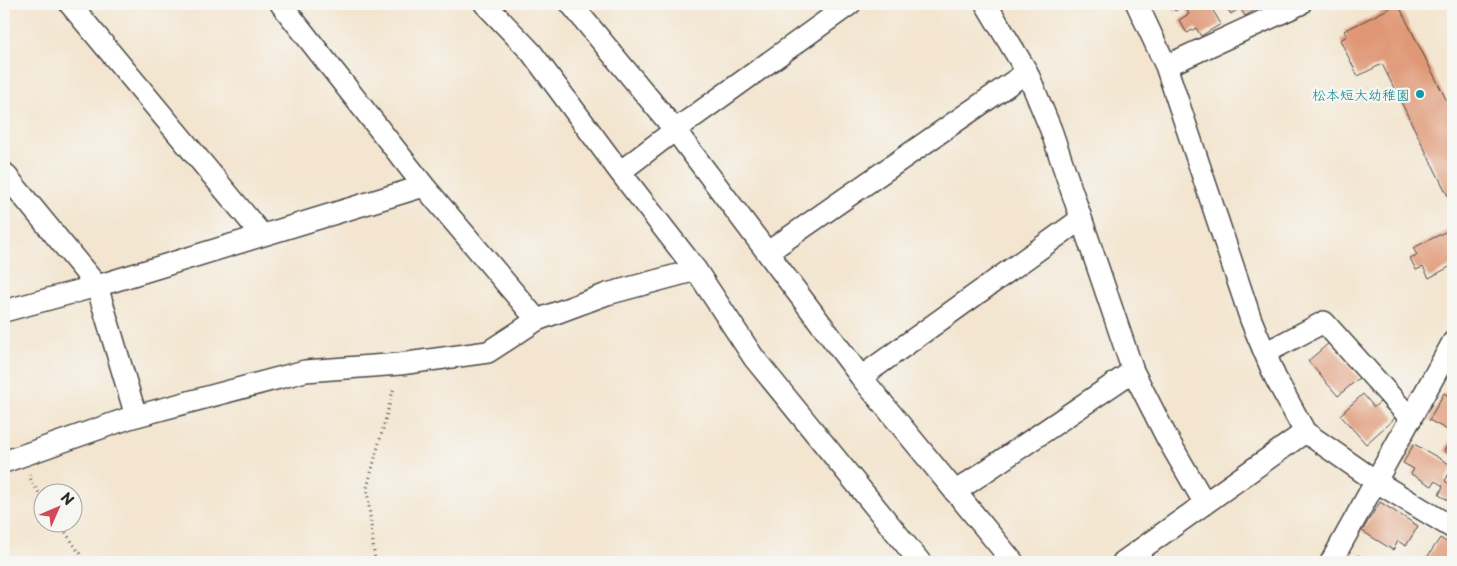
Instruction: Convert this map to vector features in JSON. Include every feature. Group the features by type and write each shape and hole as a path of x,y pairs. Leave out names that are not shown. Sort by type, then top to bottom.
{"street":[{"path":"70,4 262,236"},
{"path":"282,4 424,186 537,320"},
{"path":"485,4 531,52 696,270 754,358 920,562"},
{"path":"620,172 674,130 850,4"},
{"path":"986,4 1027,72 1051,130 1133,372 1167,438 1204,502"},
{"path":"1137,4 1166,66 1250,320 1275,377 1305,432 1377,482 1453,528"},
{"path":"1166,66 1300,4"},
{"path":"579,6 768,252 861,377 1013,562"},
{"path":"768,252 1027,72"},
{"path":"4,173 97,286 136,416"},
{"path":"4,311 97,286 424,186"},
{"path":"861,377 1081,219"},
{"path":"4,462 136,416 305,371 400,364 488,352 537,320 607,294 696,270"},
{"path":"1265,353 1324,322 1411,419"},
{"path":"1331,562 1453,342"},
{"path":"955,492 1133,372"},
{"path":"1122,562 1305,432"}],"path":[{"path":"375,562 367,488 400,364"},
{"path":"67,534 80,554 77,562"}],"building":[{"path":"1171,4 1209,4 1221,24 1201,36 1196,28 1187,33 1179,20 1189,14 1184,5 1175,11"},
{"path":"1225,4 1265,4 1245,16 1240,8 1231,14"},
{"name":"松本短大幼稚園","path":"1398,4 1453,113 1453,206 1382,64 1358,76 1340,40 1347,36 1344,31"},
{"path":"1453,228 1453,265 1429,278 1423,267 1416,270 1410,258 1417,255 1413,248"},
{"path":"1329,343 1359,378 1338,396 1308,361"},
{"path":"1444,393 1453,399 1453,433 1429,420"},
{"path":"1363,394 1374,407 1380,402 1395,418 1366,444 1340,415"},
{"path":"1453,435 1453,456 1444,451"},
{"path":"1414,444 1453,466 1445,481 1453,486 1453,491 1448,500 1439,495 1443,486 1435,481 1432,486 1411,474 1414,469 1403,463"},
{"path":"1380,502 1418,526 1406,546 1398,541 1393,550 1362,531"},
{"path":"1440,538 1453,546 1453,562 1424,562"},
{"path":"1358,555 1369,562 1353,562"}],"place":[{"name":"松本短大幼稚園","path":"1420,94"}]}
